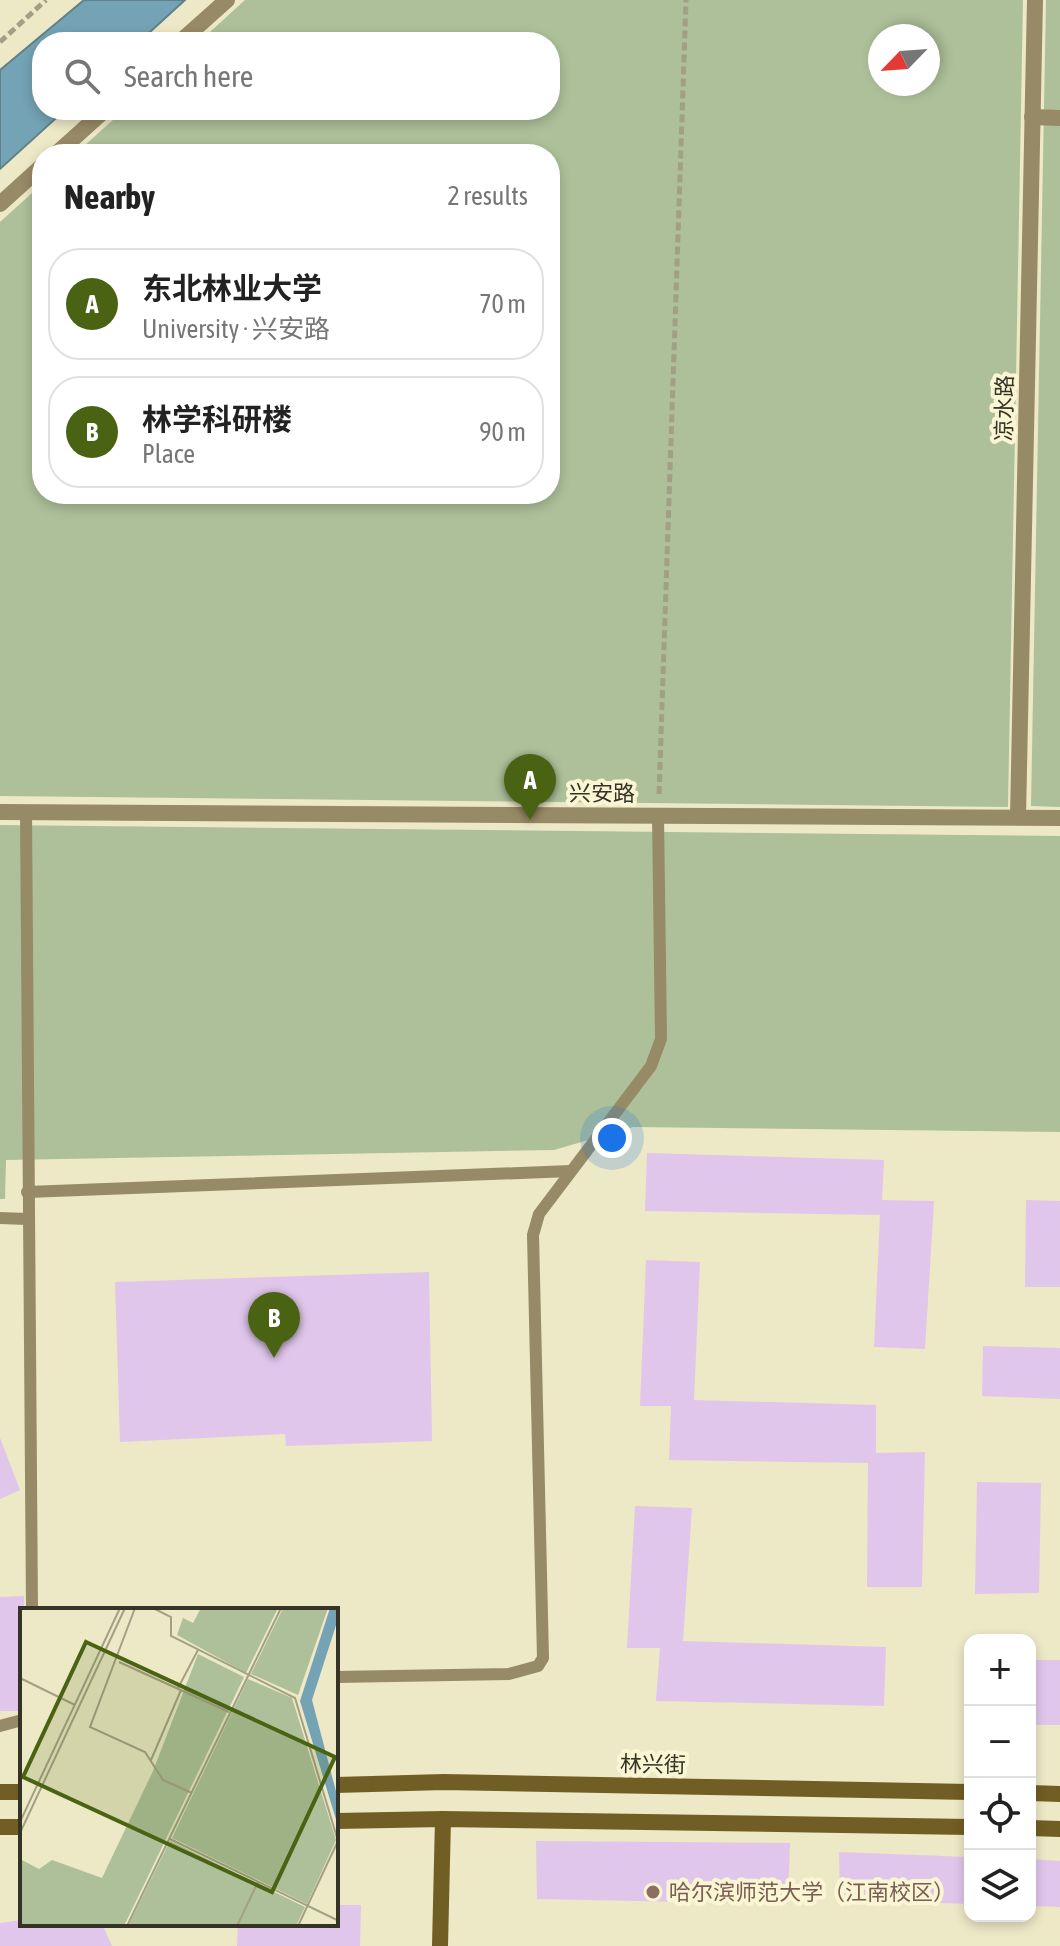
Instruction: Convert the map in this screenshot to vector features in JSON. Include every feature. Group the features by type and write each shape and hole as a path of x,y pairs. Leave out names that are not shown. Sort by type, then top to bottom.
{"main road":[{"name":"林兴街","path":"338,1785 444,1782 964,1792"},
{"path":"1036,1793 1060,1794"},
{"path":"338,1821 443,1819 964,1827"},
{"path":"440,1946 443,1819"},
{"path":"1036,1828 1060,1829"}],"street":[{"path":"191,32 227,0"},
{"name":"凉水路","path":"1018,817 1035,0"},
{"path":"1032,117 1060,118"},
{"path":"67,144 94,120"},
{"path":"0,204 32,175"},
{"name":"兴安路","path":"0,812 1060,818"}],"lane":[{"path":"26,812 32,1608"},
{"path":"338,1677 509,1674 538,1666 543,1658 533,1235 539,1214 651,1066 661,1039 658,815"},
{"path":"27,1192 571,1171"},
{"path":"0,1218 27,1219"},
{"path":"0,1726 20,1721"}],"path":[{"path":"0,42 46,0"},
{"path":"658,815 686,0"}],"green space":[{"path":"245,0 1023,0 1008,807 0,796 0,222 32,193 32,504 560,504 560,144 86,144 113,120 560,120 560,32 210,32"},
{"path":"1046,0 1060,0 1060,807 1031,806"},
{"path":"0,825 1060,836 1060,1132 633,1127 554,1150 6,1160 5,1199 0,1199"}],"water":[{"path":"84,0 185,0 150,32 46,32"},
{"path":"32,43 32,120 54,120 0,169 0,70"}],"building":[{"path":"647,1153 884,1160 882,1200 934,1201 925,1349 874,1347 880,1215 645,1211"},
{"path":"1026,1200 1060,1201 1060,1287 1025,1287"},
{"path":"646,1260 700,1262 694,1400 876,1405 876,1453 925,1452 922,1587 867,1587 868,1463 669,1460 671,1406 640,1406"},
{"path":"429,1272 432,1441 286,1446 285,1434 120,1442 115,1282"},
{"path":"983,1346 1060,1348 1060,1399 982,1396"},
{"path":"0,1438 20,1490 0,1499"},
{"path":"977,1482 1041,1483 1039,1593 975,1594"},
{"path":"635,1506 692,1508 683,1641 886,1647 884,1706 656,1701 660,1648 627,1648"},
{"path":"24,1596 24,1608 20,1608 20,1711 0,1711 0,1597"},
{"path":"1036,1660 1060,1660 1060,1725 1036,1725"},
{"path":"536,1841 790,1843 788,1904 537,1899"},
{"path":"839,1852 964,1857 964,1904 840,1900"},
{"path":"1036,1859 1060,1861 1060,1907 1036,1906"},
{"path":"338,1905 361,1905 360,1946 237,1946 238,1926 338,1926"},
{"path":"20,1920 20,1926 103,1926 112,1946 0,1946 0,1923"}],"place":[{"name":"东北林业大学","path":"530,820"},
{"name":"林学科研楼","path":"274,1358"},
{"name":"哈尔滨师范大学（江南校区）","path":"653,1892"}]}
